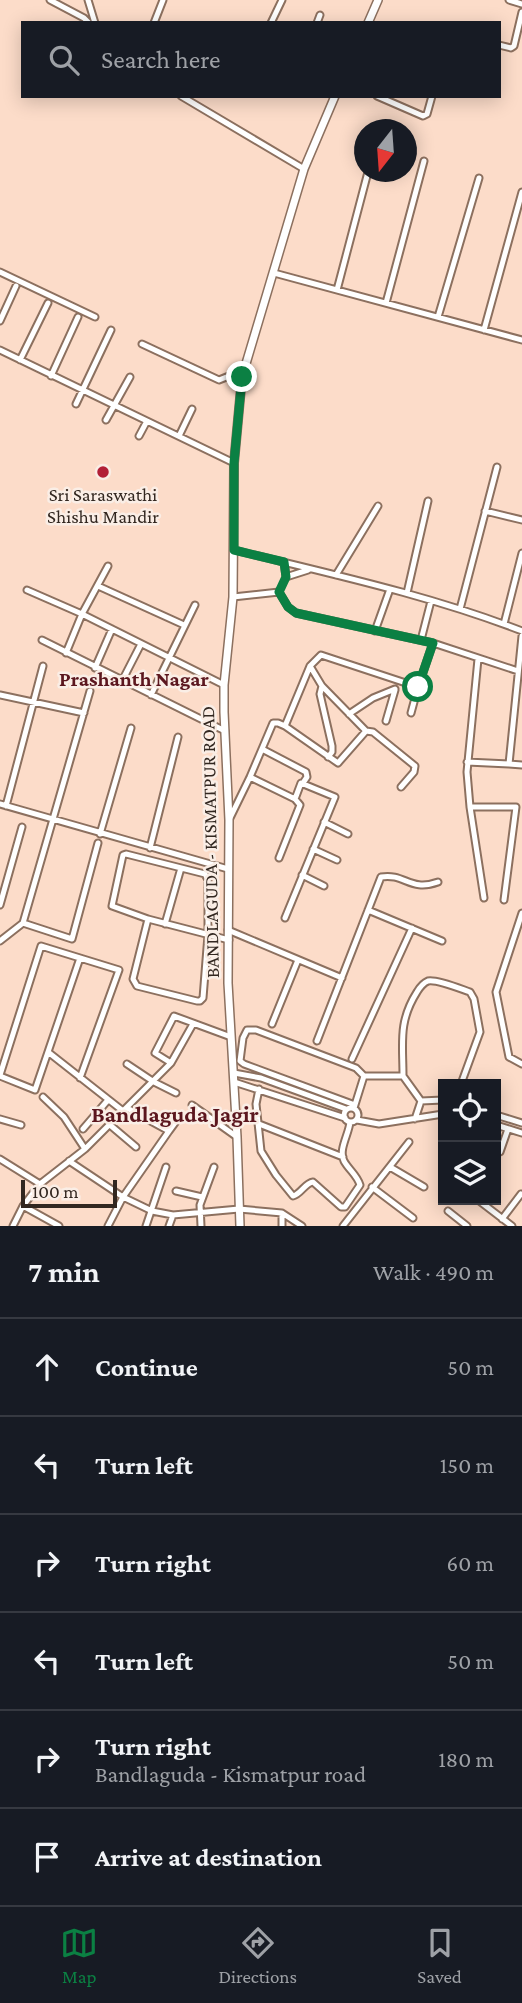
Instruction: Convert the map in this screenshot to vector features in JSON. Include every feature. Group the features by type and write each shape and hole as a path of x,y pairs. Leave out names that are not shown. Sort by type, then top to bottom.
{"street":[{"path":"50,0 87,21"},
{"path":"155,21 163,0"},
{"path":"272,21 282,0"},
{"path":"369,21 378,0"},
{"path":"509,0 522,5"},
{"path":"86,1 94,21"},
{"path":"501,46 511,48 514,46 522,12"},
{"path":"318,21 320,15"},
{"path":"184,98 304,169"},
{"name":"BANDLAGUDA - KISMATPUR ROAD","path":"240,1226 228,983 229,820 224,685 233,597 234,463 243,373 304,169 334,98"},
{"path":"382,98 423,116 427,114 431,98"},
{"path":"386,303 424,161"},
{"path":"438,317 479,178"},
{"path":"337,290 365,182"},
{"path":"484,330 522,192"},
{"path":"0,272 95,317"},
{"path":"274,273 522,340"},
{"path":"0,321 16,286"},
{"path":"20,360 48,303"},
{"path":"51,376 78,317"},
{"path":"76,404 111,330"},
{"path":"142,344 219,380 243,373"},
{"path":"0,350 234,463"},
{"path":"106,419 130,377"},
{"path":"179,436 192,409"},
{"path":"139,436 147,421"},
{"path":"460,609 497,467"},
{"path":"407,593 428,501"},
{"path":"336,575 378,506"},
{"path":"485,511 522,520"},
{"path":"234,550 407,593 522,631"},
{"path":"504,624 522,553"},
{"path":"279,592 286,577 284,562"},
{"path":"66,653 82,614 108,566"},
{"path":"286,577 311,569"},
{"path":"97,586 184,625"},
{"path":"375,631 390,589"},
{"path":"27,590 82,614 224,685"},
{"path":"233,597 279,592"},
{"path":"279,592 288,607 296,613 433,643 518,671"},
{"path":"421,640 431,601"},
{"path":"151,695 195,605"},
{"path":"95,668 112,629"},
{"path":"509,764 522,636"},
{"path":"41,640 225,731"},
{"path":"411,713 433,643"},
{"path":"122,681 141,644"},
{"path":"285,726 310,666 318,656 323,655 418,687"},
{"path":"478,659 467,762 470,807 484,898"},
{"path":"43,666 35,702 3,805 228,869"},
{"path":"310,666 321,686 366,731 373,732 415,766 414,772 401,787"},
{"path":"386,721 398,680"},
{"path":"321,686 320,694 332,746 328,757"},
{"path":"349,714 373,698 395,689"},
{"path":"0,941 23,923 90,691"},
{"path":"0,695 84,713"},
{"path":"229,820 273,723 285,726 337,763 366,731"},
{"path":"100,834 131,728"},
{"path":"150,848 178,737"},
{"path":"262,749 306,772 307,777 300,785 295,799"},
{"path":"467,762 522,765"},
{"path":"250,777 295,799 300,805 279,858"},
{"path":"285,918 335,797 303,783"},
{"path":"470,807 516,807 504,900"},
{"path":"324,822 348,834"},
{"path":"0,905 22,827"},
{"path":"23,923 72,939 98,843"},
{"path":"313,849 337,860"},
{"path":"148,919 133,982 137,986 200,1001 203,998 208,935 208,880 205,874 129,854 123,855 112,906 165,924 208,935 229,940"},
{"path":"165,924 181,868"},
{"path":"302,875 324,886"},
{"path":"317,1041 381,877 389,876 425,887 438,882"},
{"path":"368,910 442,941"},
{"path":"522,913 496,992 509,1057 522,1064"},
{"path":"352,1059 412,928"},
{"path":"229,930 342,978"},
{"path":"80,958 35,1090 0,1076 41,946 80,958 119,970 80,1077"},
{"path":"272,1024 298,960"},
{"path":"421,1101 403,1076 403,1020 410,1003 421,985 426,982 433,981 470,992 474,999 480,1032 463,1079"},
{"path":"172,1063 155,1053 174,1016 231,1037"},
{"path":"13,1226 23,1206 40,1184 85,1149 172,1063 193,1024"},
{"path":"259,1089 256,1104 261,1151 276,1175 293,1196 313,1182 341,1208 345,1207 360,1185 360,1181 344,1162 342,1153 351,1120 359,1112 244,1065 240,1060 243,1038 247,1030 256,1030 355,1068 364,1076 403,1076"},
{"path":"48,1052 108,1100 169,1131"},
{"path":"127,1064 176,1093"},
{"path":"351,1120 344,1113 352,1107 364,1076"},
{"path":"234,1077 259,1089 351,1120 379,1124 438,1115"},
{"path":"234,1077 261,1078 352,1107"},
{"path":"43,1097 64,1118 85,1149"},
{"path":"83,1129 108,1100"},
{"path":"421,1101 438,1100"},
{"path":"415,1118 421,1101"},
{"path":"192,1105 237,1137"},
{"path":"501,1117 522,1123"},
{"path":"0,1119 21,1125"},
{"path":"108,1226 123,1197 177,1120"},
{"path":"259,1124 343,1157"},
{"path":"110,1125 136,1147"},
{"path":"501,1127 522,1133"},
{"path":"501,1149 508,1129"},
{"path":"343,1226 409,1142"},
{"path":"0,1159 40,1184"},
{"path":"69,1161 123,1197 152,1211 200,1214 239,1209 282,1213 302,1226"},
{"path":"146,1226 166,1167"},
{"path":"201,1226 200,1205 214,1167"},
{"path":"390,1167 424,1187"},
{"path":"372,1187 413,1218"},
{"path":"176,1191 202,1197"},
{"path":"502,1219 521,1194"},
{"path":"484,1205 512,1226"},
{"path":"23,1206 59,1226"},
{"path":"448,1211 467,1226"},
{"path":"282,1213 282,1226"},
{"path":"169,1226 173,1214"}],"place":[{"name":"Sri Saraswathi Shishu Mandir","path":"103,472"}],"district":[{"name":"Prashanth Nagar","path":"134,679"},
{"name":"Bandlaguda Jagir","path":"175,1114"}],"route":[{"path":"242,377 234,463 234,550 284,562 286,577 279,592 288,607 296,613 433,643 418,687"}]}
